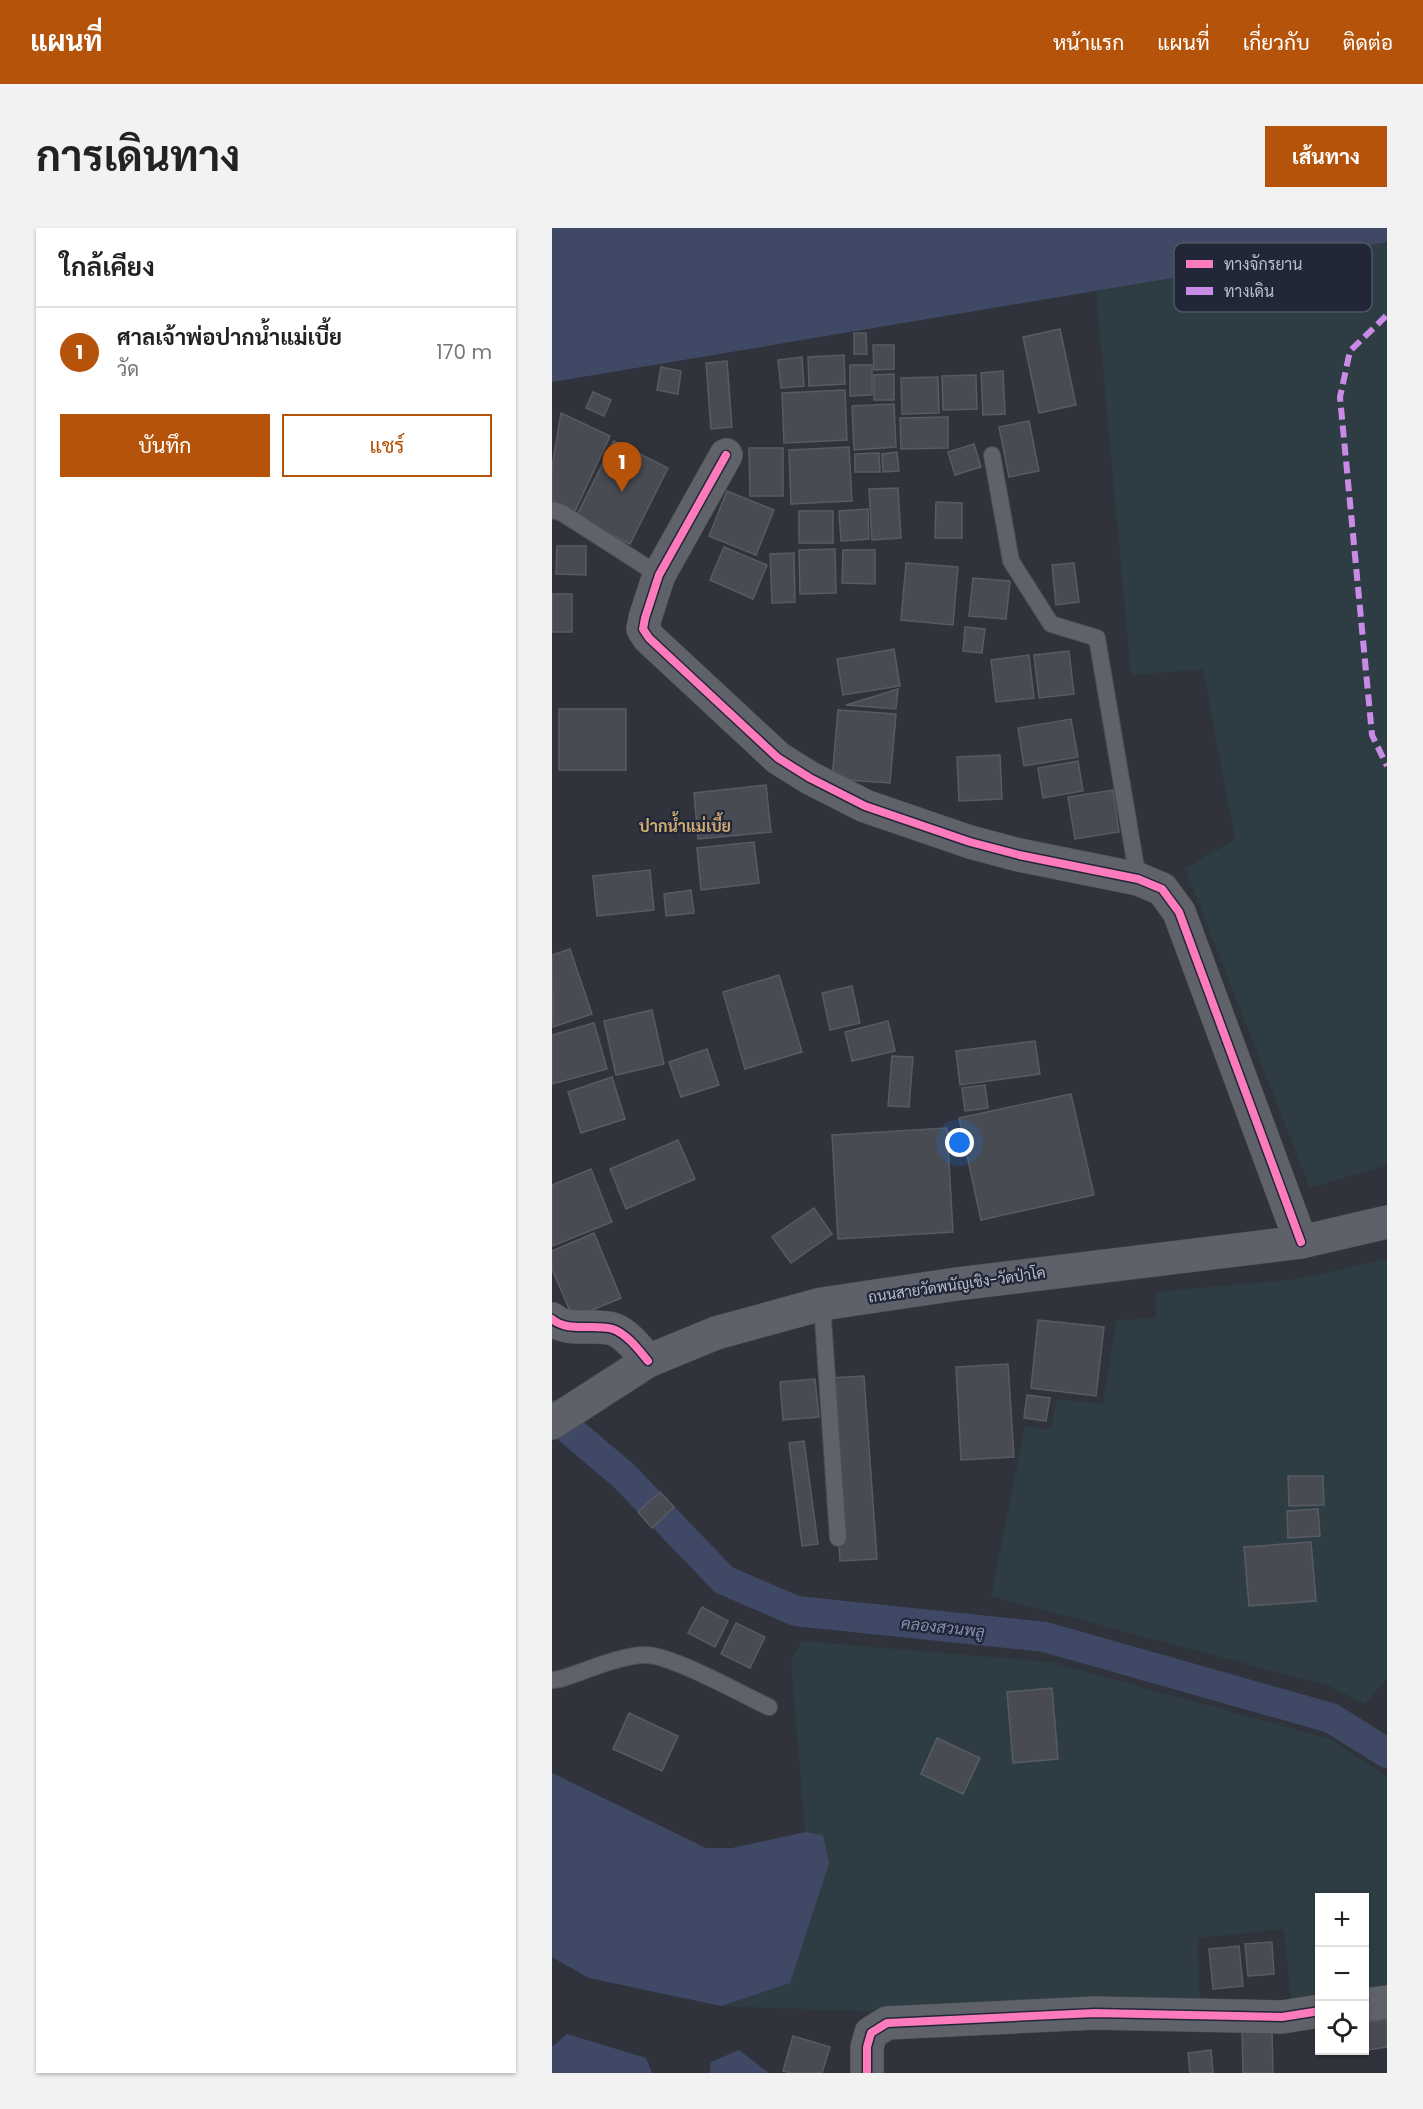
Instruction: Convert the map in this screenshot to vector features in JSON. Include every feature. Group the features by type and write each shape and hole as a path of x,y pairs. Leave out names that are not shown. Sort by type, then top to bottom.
{"main road":[{"name":"ถนนสายวัดพนัญเชิง-วัดป่าโค","path":"552,1423 648,1361 716,1333 822,1304 957,1284 1301,1242 1387,1222"}],"street":[{"path":"726,454 659,575 643,629 649,638 778,758 810,778 866,806 909,822 1019,855 1138,879 1162,889 1179,912 1301,1242"},
{"path":"552,1319 557,1324 572,1327 595,1325 615,1329 629,1340 648,1361"},
{"path":"1369,2004 1387,2002"},
{"path":"867,2073 867,2047 871,2033 886,2023 1095,2013 1282,2017 1315,2013"}],"lane":[{"path":"992,455 1011,561 1051,624 1097,638 1138,879"},
{"path":"552,510 562,513 659,575"},
{"path":"822,1304 838,1538"},
{"path":"552,1680 646,1655 671,1661 769,1707"}],"shaded area":[{"path":"1387,242 1387,1165 1310,1188 1185,868 1235,840 1203,669 1131,675 1096,291 1174,278 1174,312 1372,312 1372,245"},
{"path":"1387,1259 1387,1678 1365,1704 1329,1686 991,1596 1025,1426 1051,1430 1056,1399 1103,1404 1117,1320 1156,1318 1156,1292 1298,1279"},
{"path":"802,1641 1050,1662 1330,1739 1387,1777 1387,1987 1369,1989 1369,1893 1315,1893 1315,1997 1291,2000 1284,1929 1197,1938 1200,2003 863,2011 721,2006 790,1983 823,1835 805,1832 791,1661"}],"water":[{"path":"552,228 1387,228 1387,242 1372,245 1174,243 1174,278 552,382"},
{"path":"552,1773 706,1848 732,1848 805,1832 823,1835 829,1863 790,1983 721,2006 589,1978 552,1957"},
{"path":"567,2034 646,2058 652,2073 552,2073 552,2047"},
{"path":"739,2050 769,2073 710,2073 711,2062"}],"building":[{"path":"1060,329 1076,405 1039,413 1023,337"},
{"path":"854,333 866,333 867,354 854,354"},
{"path":"873,345 894,345 894,369 874,370"},
{"path":"844,355 845,384 809,386 808,357"},
{"path":"802,357 804,386 781,388 778,360"},
{"path":"727,361 732,427 711,429 706,363"},
{"path":"850,365 872,365 872,395 850,396"},
{"path":"661,367 681,371 678,394 657,390"},
{"path":"1003,371 1005,414 983,415 981,373"},
{"path":"894,374 894,400 874,400 874,375"},
{"path":"976,375 977,409 943,410 942,376"},
{"path":"938,377 939,413 902,414 901,378"},
{"path":"845,390 847,440 784,443 782,393"},
{"path":"593,392 611,400 604,416 586,408"},
{"path":"894,404 896,447 854,450 852,406"},
{"path":"561,413 610,436 575,511 552,500 552,467"},
{"path":"948,417 948,448 901,449 900,418"},
{"path":"1029,421 1039,471 1009,477 999,427"},
{"path":"614,441 668,468 630,544 576,517"},
{"path":"974,444 981,467 955,475 948,452"},
{"path":"849,447 852,501 791,504 789,450"},
{"path":"749,448 783,448 783,496 750,496"},
{"path":"897,452 899,471 883,472 882,454"},
{"path":"879,453 880,472 855,472 855,454"},
{"path":"898,488 901,538 872,540 869,489"},
{"path":"727,491 774,510 756,555 709,536"},
{"path":"936,502 962,503 962,538 935,538"},
{"path":"868,509 869,539 841,541 839,511"},
{"path":"799,511 833,511 833,543 799,543"},
{"path":"557,546 586,546 586,575 556,574"},
{"path":"724,547 767,565 753,599 710,580"},
{"path":"835,549 836,593 800,594 799,550"},
{"path":"843,550 875,550 875,584 842,583"},
{"path":"794,553 795,602 772,603 770,554"},
{"path":"906,563 958,567 953,625 901,620"},
{"path":"1074,563 1079,602 1056,605 1052,565"},
{"path":"973,578 1010,581 1006,619 969,616"},
{"path":"552,594 572,594 572,632 552,632"},
{"path":"965,627 985,629 982,653 963,651"},
{"path":"894,649 900,686 843,695 837,659"},
{"path":"1069,651 1074,694 1039,698 1034,655"},
{"path":"1029,655 1034,698 996,702 991,660"},
{"path":"898,689 896,709 846,705"},
{"path":"559,709 626,709 626,770 559,770"},
{"path":"838,710 896,714 890,783 832,779"},
{"path":"1071,719 1078,757 1024,766 1018,728"},
{"path":"1000,755 1002,799 959,801 957,757"},
{"path":"1078,761 1083,791 1043,798 1038,768"},
{"path":"766,785 771,832 698,839 694,793"},
{"path":"1113,790 1119,832 1075,839 1068,797"},
{"path":"754,842 759,883 701,890 697,848"},
{"path":"650,870 654,910 597,916 593,876"},
{"path":"691,890 694,913 666,916 664,894"},
{"path":"570,949 592,1014 553,1027 552,955"},
{"path":"779,975 802,1052 745,1069 723,992"},
{"path":"852,986 860,1023 830,1030 822,993"},
{"path":"652,1010 664,1064 616,1075 604,1021"},
{"path":"888,1021 895,1051 852,1061 845,1032"},
{"path":"594,1023 607,1069 552,1084 552,1035"},
{"path":"1035,1041 1040,1074 960,1085 956,1051"},
{"path":"707,1049 719,1085 681,1097 669,1062"},
{"path":"892,1056 913,1057 909,1107 888,1106"},
{"path":"612,1077 625,1119 581,1133 568,1092"},
{"path":"985,1085 988,1108 965,1111 962,1088"},
{"path":"1071,1094 1094,1195 981,1220 959,1118"},
{"path":"947,1128 953,1232 838,1239 832,1135"},
{"path":"678,1140 695,1179 626,1209 610,1169"},
{"path":"591,1169 612,1222 552,1246 552,1185"},
{"path":"814,1208 832,1234 791,1263 772,1237"},
{"path":"594,1233 621,1298 573,1318 552,1269 552,1251"},
{"path":"1038,1320 1104,1327 1096,1396 1031,1388"},
{"path":"1008,1364 1014,1457 961,1460 956,1367"},
{"path":"864,1376 877,1559 840,1561 828,1378"},
{"path":"815,1379 819,1417 783,1420 780,1382"},
{"path":"1027,1395 1050,1398 1046,1421 1024,1418"},
{"path":"804,1441 818,1544 802,1546 789,1443"},
{"path":"1288,1476 1323,1476 1324,1505 1289,1506"},
{"path":"660,1492 674,1507 652,1528 638,1512"},
{"path":"1318,1509 1320,1536 1288,1538 1287,1511"},
{"path":"1311,1542 1316,1601 1249,1606 1244,1547"},
{"path":"702,1607 728,1621 715,1647 688,1633"},
{"path":"736,1623 765,1637 750,1668 721,1654"},
{"path":"1052,1688 1058,1759 1013,1763 1007,1692"},
{"path":"629,1713 678,1736 662,1771 613,1749"},
{"path":"937,1738 980,1758 963,1794 921,1774"},
{"path":"1272,1942 1274,1974 1248,1976 1245,1944"},
{"path":"1239,1946 1243,1986 1213,1989 1209,1949"},
{"path":"1387,2019 1387,2047 1369,2050 1369,2022"},
{"path":"1242,2029 1272,2029 1273,2073 1243,2073"},
{"path":"793,2036 830,2047 822,2073 783,2071"},
{"path":"1211,2050 1213,2073 1190,2073 1188,2053"}],"waterway":[{"name":"คลองสวนพลู","path":"552,1415 623,1475 724,1580 796,1611 1045,1637 1331,1718 1387,1753"}],"marked path":[{"path":"1386,316 1350,351 1340,397 1372,735 1387,766"}],"cycle path":[{"path":"726,455 659,575 643,629 649,638 778,758 810,778 865,806 970,842 1019,855 1138,879 1162,889 1179,912 1301,1242"},
{"path":"552,1319 565,1326 605,1327 618,1331 628,1338 648,1361"},
{"path":"867,2073 867,2047 871,2033 887,2023 1095,2013 1282,2017 1315,2012"}],"place":[{"name":"ศาลเจ้าพ่อปากน้ำแม่เบี้ย","path":"622,492"}],"district":[{"name":"ปากน้ำแม่เบี้ย","path":"685,826"}]}
